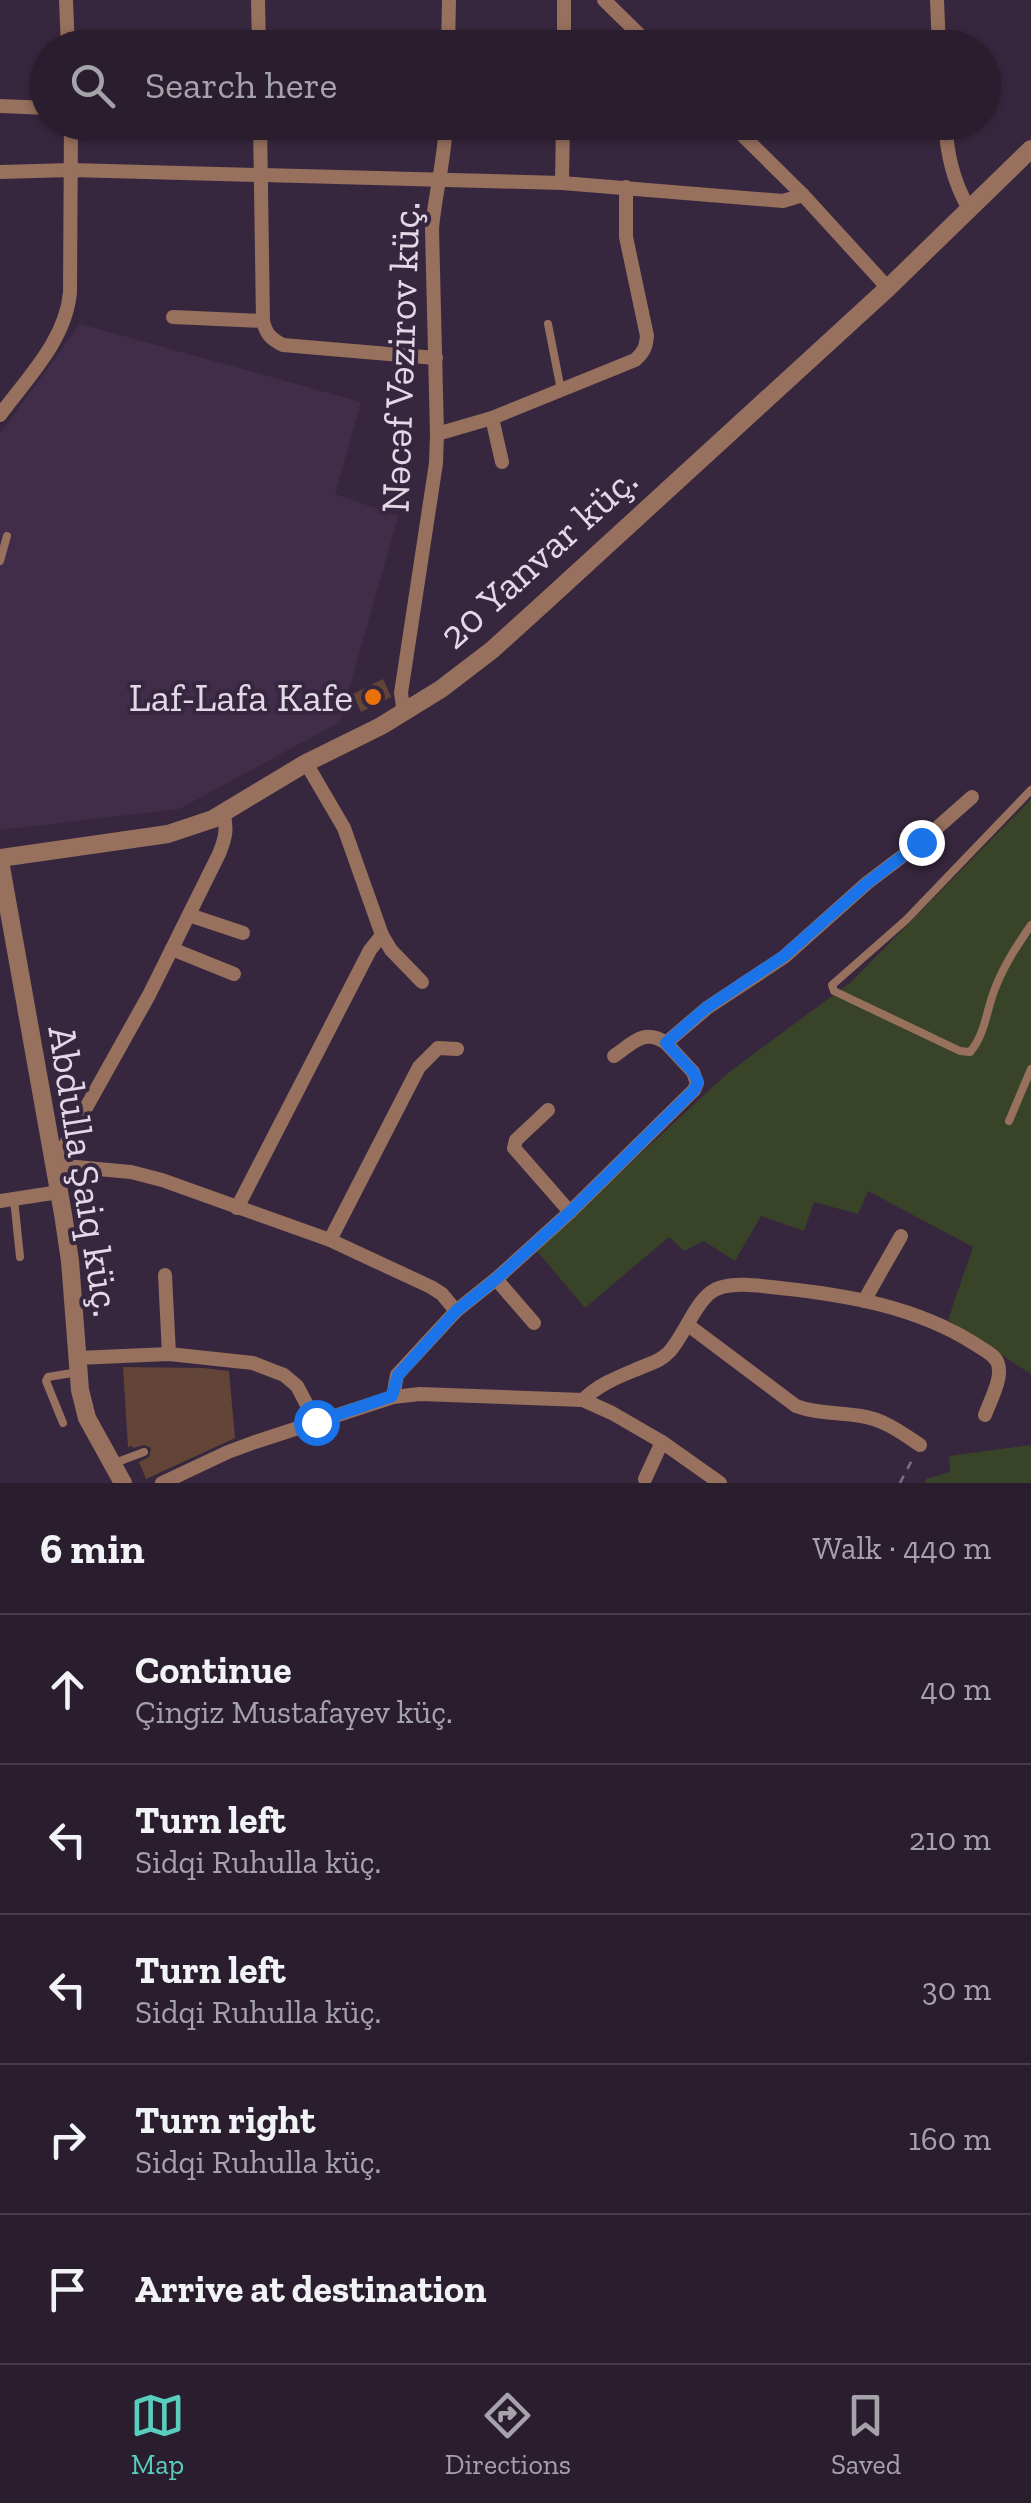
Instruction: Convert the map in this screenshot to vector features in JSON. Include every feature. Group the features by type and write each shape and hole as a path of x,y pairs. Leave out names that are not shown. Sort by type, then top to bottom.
{"street":[{"path":"66,0 67,30"},
{"path":"258,0 259,30"},
{"path":"448,30 449,0"},
{"path":"564,0 564,30"},
{"path":"936,0 938,30"},
{"path":"606,1 635,30"},
{"path":"0,106 30,107"},
{"path":"0,415 57,337 66,316 70,292 71,140"},
{"path":"261,140 265,332 283,344 436,358"},
{"name":"Nəcəf Vəzirov küç.","path":"404,713 401,693 436,463 432,230 445,140"},
{"path":"562,140 562,183"},
{"path":"748,140 888,288"},
{"path":"947,140 951,170 969,209"},
{"name":"20 Yanvar küç.","path":"0,859 168,834 200,825 306,763 404,713 440,689 492,650 888,288 1031,149"},
{"path":"0,172 71,170 562,183 782,202 803,195"},
{"path":"437,434 492,418 636,360 646,346 647,336 626,237 626,188"},
{"path":"174,316 263,321"},
{"path":"492,418 502,462"},
{"path":"306,763 344,828 382,936 422,982"},
{"path":"666,1043 706,1008 784,956 972,798"},
{"path":"223,813 226,836 189,915 54,1165 132,1172 330,1240 431,1287 456,1311"},
{"name":"Abdulla Şaiq küç.","path":"0,859 70,1261 80,1390 88,1418 123,1483"},
{"path":"189,915 243,933"},
{"path":"237,1208 370,950 382,936"},
{"path":"172,950 234,974"},
{"path":"392,1396 398,1375 456,1311 570,1212 698,1082 666,1043 655,1036 648,1036 614,1056"},
{"path":"330,1240 419,1066 438,1048 457,1049"},
{"path":"548,1110 516,1140 514,1148 570,1212"},
{"path":"7,1200 59,1192"},
{"path":"864,1301 901,1236"},
{"path":"166,1275 169,1354"},
{"path":"496,1279 534,1324"},
{"path":"583,1400 596,1388 664,1358 706,1294 741,1284 832,1294 939,1324 993,1356 999,1366 986,1415"},
{"path":"688,1325 796,1406 809,1411 866,1416 920,1444"},
{"path":"77,1365 169,1354 253,1363 284,1375 298,1386 316,1422"},
{"path":"162,1483 228,1452 392,1396 450,1395 583,1400 662,1442 720,1483"},
{"path":"644,1479 662,1442"}],"lane":[{"path":"548,324 562,390"},
{"path":"0,561 7,536"},
{"path":"1031,790 906,920 832,985 834,991 960,1051 970,1052 978,1043 1008,958 1031,924"},
{"path":"1009,1121 1031,1070"},
{"path":"7,1200 20,1257"},
{"path":"63,1423 46,1380 77,1365"},
{"path":"112,1464 144,1452"}],"path":[{"path":"900,1483 920,1444"}],"shaded area":[{"path":"80,324 361,402 335,494 398,516 340,722 179,809 0,830 0,434"}],"green space":[{"path":"1031,799 1031,1374 948,1320 973,1247 868,1191 858,1214 814,1202 804,1231 761,1216 735,1261 704,1241 684,1251 669,1237 585,1308 536,1250 728,1073 851,982"},
{"path":"1031,1445 1031,1483 926,1483 926,1479 950,1472 949,1456"}],"building":[{"path":"383,679 391,697 361,712 353,694"},
{"path":"123,1367 229,1371 235,1438 146,1479 139,1462 149,1457 151,1448 128,1447"}],"place":[{"name":"Laf-Lafa Kafe","path":"373,697"}],"route":[{"path":"316,1422 392,1396 398,1375 456,1311 570,1212 694,1090 698,1082 693,1072 666,1043 706,1008 772,966 867,883 921,842"}]}
